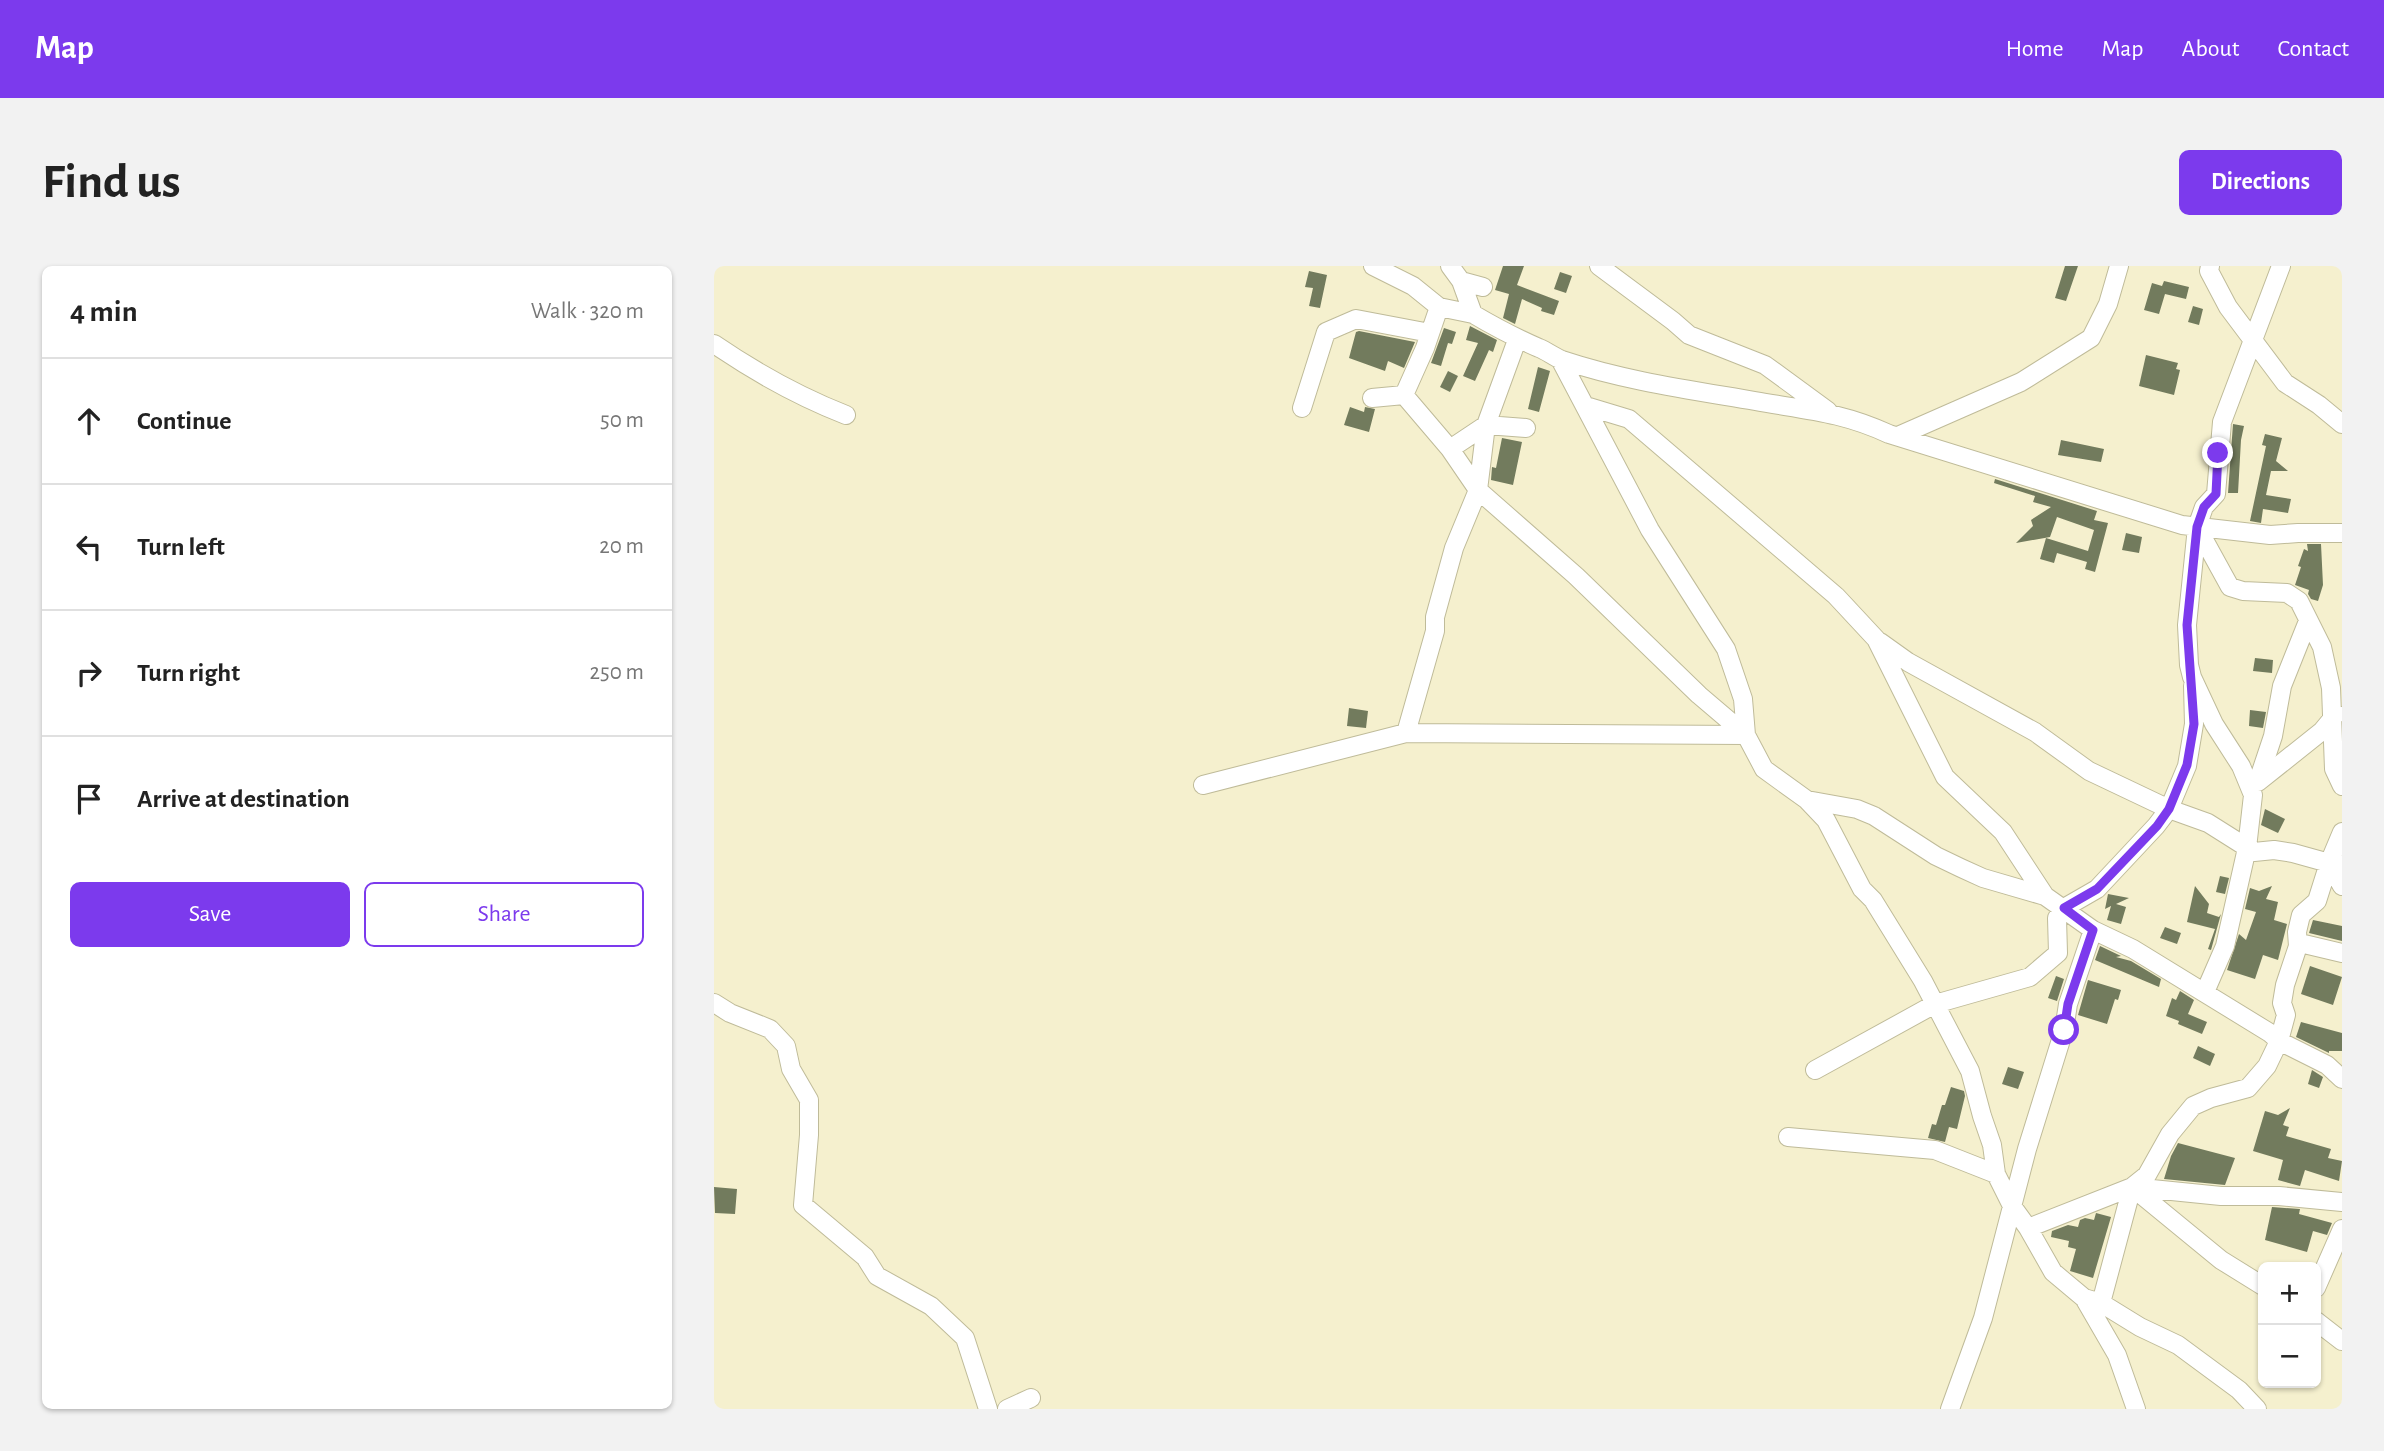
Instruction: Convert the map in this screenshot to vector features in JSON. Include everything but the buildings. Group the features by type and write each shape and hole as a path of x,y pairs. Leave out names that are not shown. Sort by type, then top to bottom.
{"street":[{"path":"1376,266 1413,286 1438,307 1473,314 1512,334 1517,340 1560,359 1619,376 1831,412 1898,436 2182,525 2270,535 2342,533"},
{"path":"1450,266 1461,281 1473,314"},
{"path":"1599,266 1689,335 1765,365 1831,412"},
{"path":"1898,436 2021,382 2091,338 2114,289 2119,266"},
{"path":"2210,266 2209,271 2228,307 2285,383 2342,424"},
{"path":"1815,1070 1935,1004 2030,978 2058,953 2057,918 2064,908 2097,889 2157,826 2169,809 2187,765 2194,724 2187,625 2197,527 2204,507 2216,494 2222,422 2281,266"},
{"path":"1461,281 1483,288"},
{"path":"1404,395 1438,307"},
{"path":"1303,408 1326,332 1356,319 1430,333"},
{"path":"1406,733 1435,631 1435,617 1454,548 1478,490 1486,425 1517,340"},
{"path":"714,344 741,364 813,402 846,415"},
{"path":"1560,359 1650,530 1726,649 1743,699 1746,735"},
{"path":"1372,398 1404,395"},
{"path":"1404,395 1450,449 1478,490 1576,576 1699,695 1746,735 1765,769 1807,800 1826,820 1862,889 1891,928 1970,1071 1993,1145 1996,1174 2012,1206 2053,1272 2092,1300 2178,1345 2239,1390 2257,1409"},
{"path":"1586,406 1629,419 1836,596 1876,639 1908,662 2035,732 2089,771 2169,809 2208,822 2254,852 2274,850 2335,864"},
{"path":"1450,449 1486,425 1527,428"},
{"path":"2197,527 2230,587 2243,592 2287,593 2299,601 2322,647 2337,713 2334,769 2342,786"},
{"path":"2205,992 2225,946 2247,848 2253,795 2273,736 2282,686 2308,621"},
{"path":"1876,639 1945,777 2003,832 2045,896"},
{"path":"2192,677 2214,724 2255,786"},
{"path":"2255,786 2322,731 2337,713"},
{"path":"1203,785 1406,733 1746,735"},
{"path":"1807,800 1857,809 1874,816 1936,856 1961,868 1983,878 2045,896 2093,930 2133,949 2270,1032 2279,1041 2327,1065 2342,1079"},
{"path":"2028,1228 2132,1187 2147,1175 2171,1134 2193,1106 2248,1088 2267,1066 2279,1041 2286,1014 2282,1003 2298,946 2297,932 2301,915 2317,901 2335,864 2342,832"},
{"path":"2335,864 2342,886"},
{"path":"1950,1409 1983,1318 2027,1149 2064,1030 2068,1004 2093,930"},
{"path":"2298,946 2305,944 2342,953"},
{"path":"714,1003 730,1013 770,1029 786,1046 791,1069 809,1100 803,1205 865,1257 877,1276 930,1306 965,1338 988,1409"},
{"path":"1788,1138 1936,1150 1996,1174"},
{"path":"2132,1187 2221,1196 2279,1196 2342,1202"},
{"path":"2132,1187 2221,1260 2258,1283"},
{"path":"2132,1187 2092,1300 2117,1355 2136,1409"},
{"path":"2321,1277 2342,1229"},
{"path":"2321,1325 2342,1341"},
{"path":"1007,1409 1031,1398"}],"route":[{"path":"2064,1030 2068,1004 2093,930 2064,908 2097,889 2157,826 2169,809 2187,765 2194,724 2187,625 2197,527 2204,507 2216,494 2218,453"}]}
